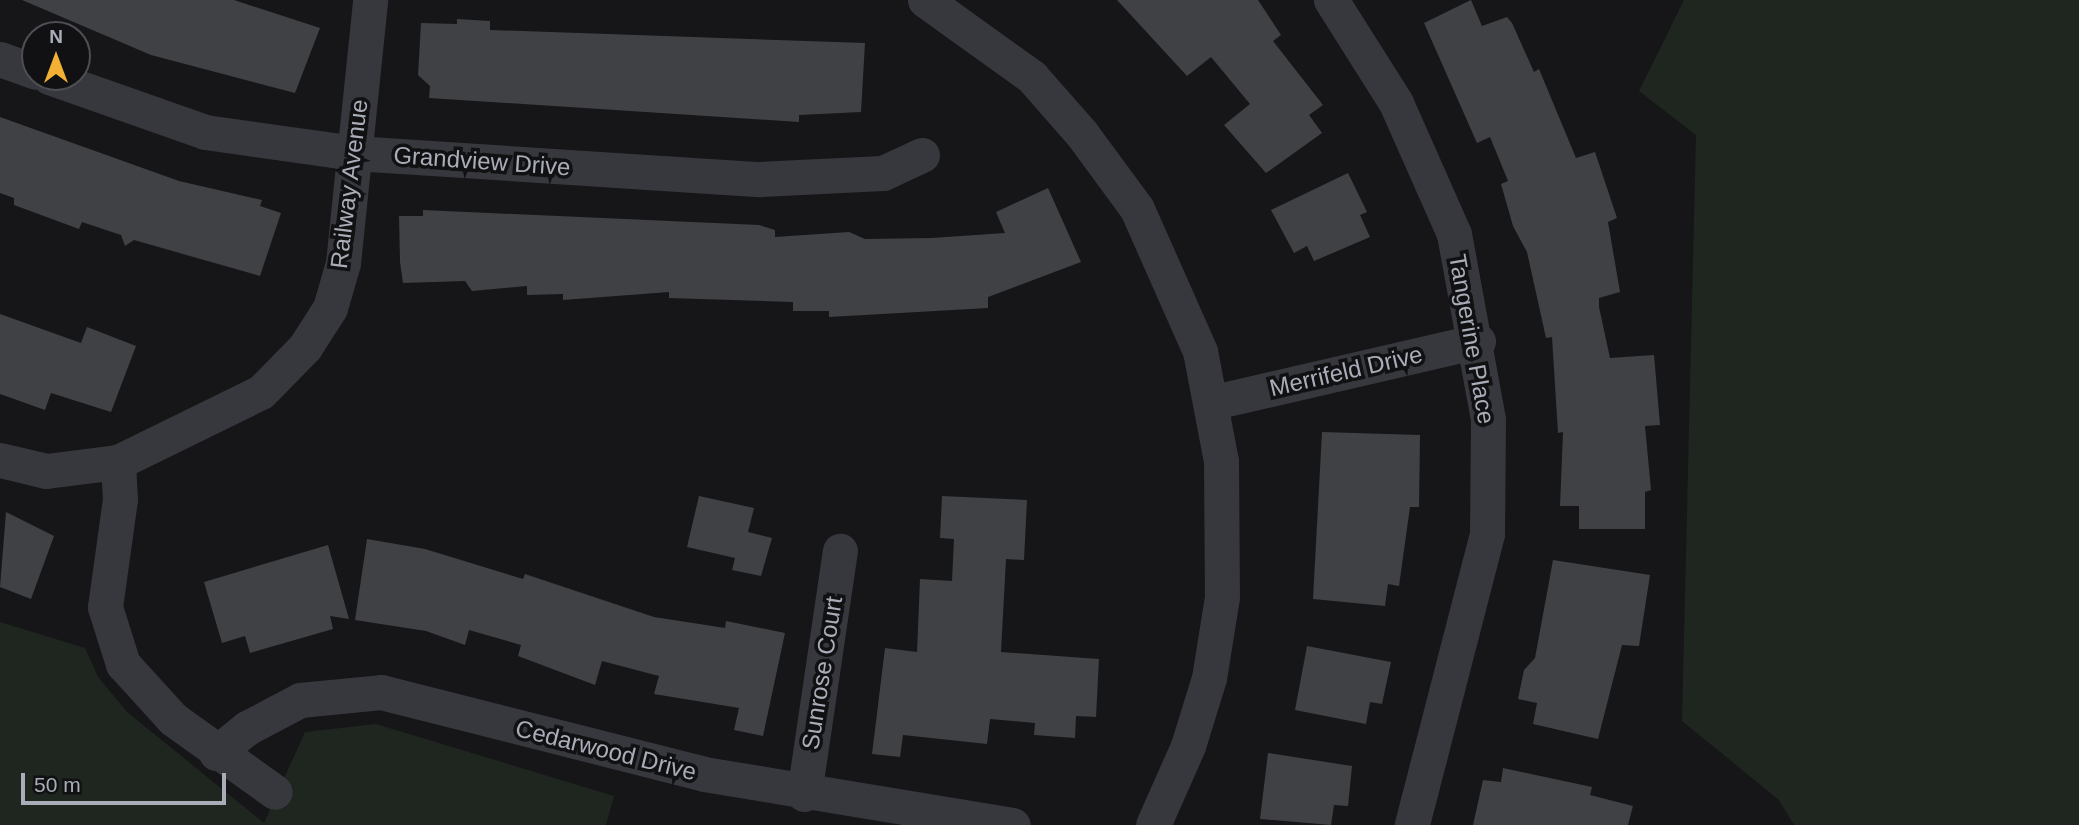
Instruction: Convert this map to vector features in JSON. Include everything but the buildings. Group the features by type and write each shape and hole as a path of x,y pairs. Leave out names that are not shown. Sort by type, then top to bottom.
{"street":[{"name":"Railway Avenue","path":"0,460 46,471 118,462 261,392 305,347 330,308 343,263 370,0"},
{"path":"925,0 1032,77 1137,209 1175,284 1214,402 1226,523 1222,597 1202,701 1153,825"},
{"name":"Tangerine Place","path":"1345,4 1431,178 1454,234 1478,341 1488,419 1486,534 1412,825"},
{"path":"0,59 21,67"},
{"name":"Grandview Drive","path":"89,91 205,132 354,153 759,179 883,173 922,155"},
{"name":"Merrifeld Drive","path":"1214,402 1478,341"},
{"path":"118,462 120,499 107,577 109,635 144,690 216,753 275,792"},
{"name":"Sunrose Court","path":"804,794 840,551"},
{"name":"Cedarwood Drive","path":"216,753 247,728 300,700 381,692 804,794 1013,825"}],"shaded area":[{"path":"1684,0 2079,0 2079,825 1794,825 1779,800 1682,721 1696,135 1639,91"},
{"path":"0,622 85,648 98,677 127,712 264,823 305,732 376,724 614,796 606,825 0,825"}]}
